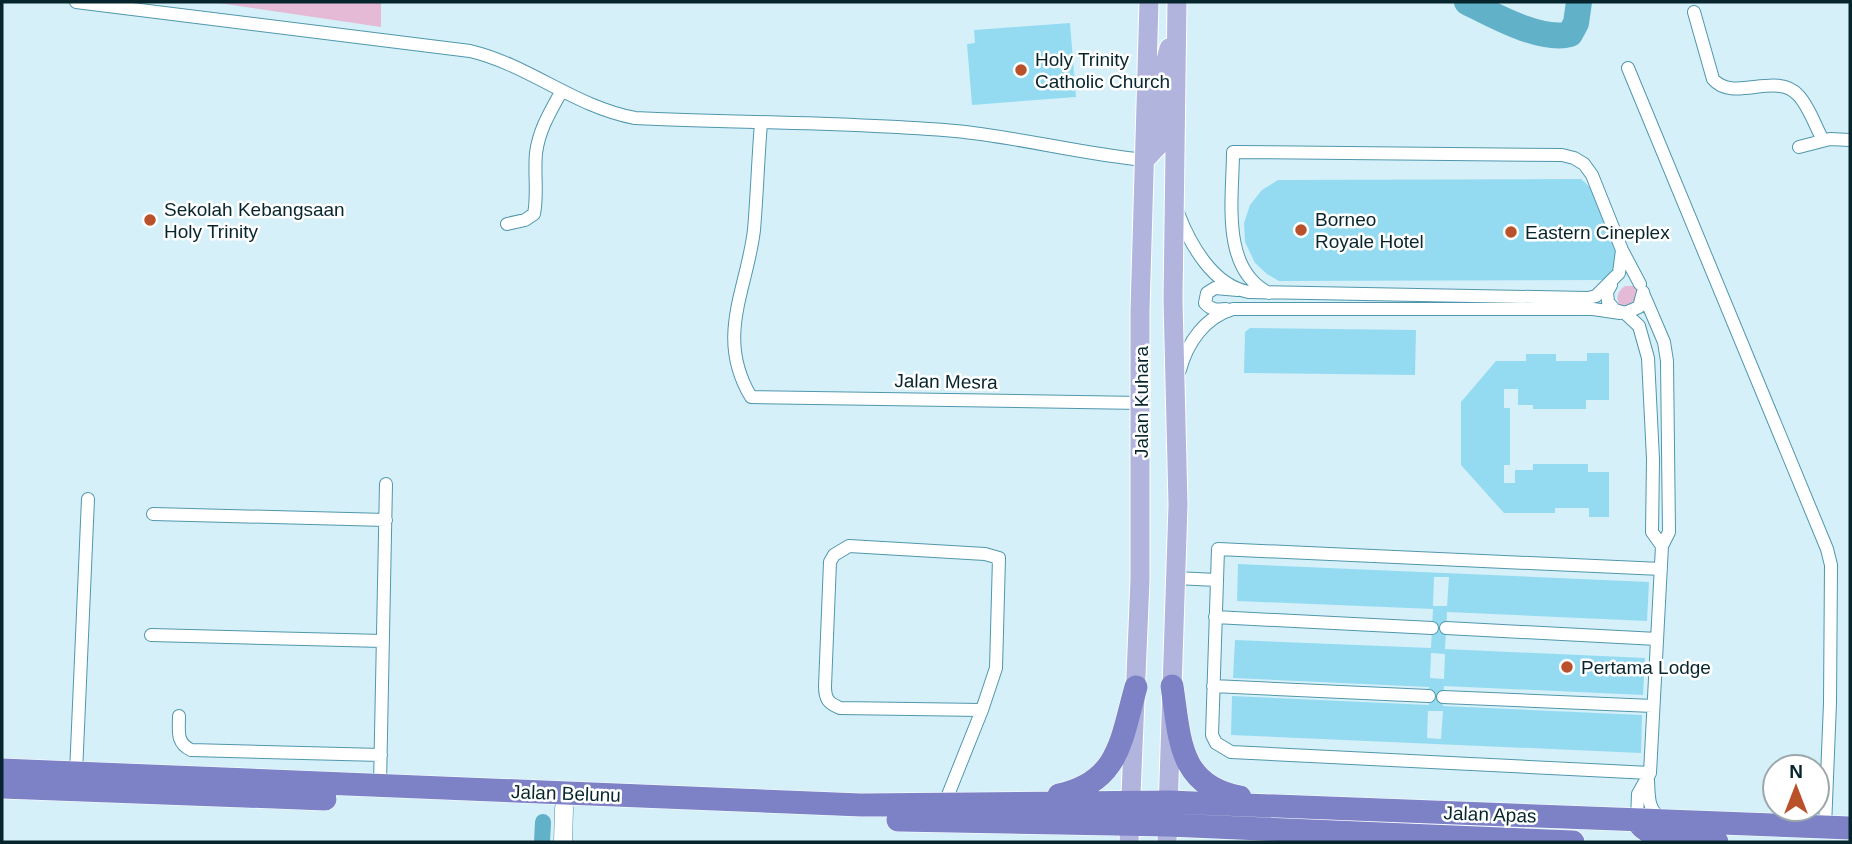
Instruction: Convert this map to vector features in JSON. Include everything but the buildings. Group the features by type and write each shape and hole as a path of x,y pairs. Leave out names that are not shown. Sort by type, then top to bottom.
{"highway":[{"path":"1172,686 1186,759 1208,786 1222,793 1303,807"},
{"path":"1021,813 1092,784 1108,768 1118,751 1136,687"},
{"name":"Jalan Belunu","path":"2,770 944,805 1021,813 1129,834"},
{"name":"Jalan Belunu","path":"2,787 564,808 1021,813 1130,802"},
{"name":"Jalan Apas","path":"1130,802 1168,823 1573,842"},
{"name":"Jalan Apas","path":"1129,834 1168,823 1303,807 1850,828"},
{"path":"1021,813 1086,842"},
{"path":"1637,820 1651,835 1717,842"},
{"path":"1235,842 1302,831"}],"main road":[{"name":"Jalan Kuhara","path":"1129,834 1140,541 1140,311 1149,2"},
{"name":"Jalan Kuhara","path":"1168,823 1178,505 1173,300 1177,7"},
{"path":"1145,160 1159,145 1161,80 1177,7"}],"street":[{"path":"76,2 470,51 512,64 561,92 601,110 635,118 956,131 1111,157 1145,160"},
{"path":"1694,12 1713,79 1718,85 1729,88 1765,86 1789,89 1798,95 1823,140"},
{"path":"1628,68 1829,557 1832,595 1825,827"},
{"path":"507,224 525,220 534,214 537,204 536,154 545,120 561,92"},
{"name":"Jalan Mesra","path":"761,123 753,233 737,303 734,331 736,358 743,383 751,397 1141,403"},
{"path":"1798,147 1823,140 1850,140"},
{"path":"1269,293 1259,288 1248,276 1233,242 1233,152 1562,155 1584,164 1592,175 1622,250 1642,288 1664,342 1667,361 1669,532 1662,546 1649,776 1652,811 1665,821"},
{"path":"1174,201 1185,232 1200,257 1219,276 1240,290"},
{"path":"1622,250 1619,273 1607,297 1611,307 1635,321 1642,333 1648,358 1653,459 1652,532 1662,546"},
{"path":"1627,277 1642,288 1639,307 1623,313 1593,310 1215,310 1205,303 1205,298 1212,288 1269,293 1580,299 1596,296 1613,282 1627,277"},
{"path":"1175,386 1183,358 1200,330 1218,314 1233,309"},
{"path":"380,785 386,484"},
{"path":"76,773 88,499"},
{"path":"153,514 386,520"},
{"path":"944,805 982,710 996,668 999,558 985,554 849,546 834,555 830,562 825,686 825,696 830,704 839,708 982,710"},
{"path":"1649,776 1231,752 1216,743 1212,735 1218,549 1661,569"},
{"path":"1175,578 1217,580"},
{"path":"1215,617 1432,628"},
{"path":"1446,628 1657,639"},
{"path":"151,635 383,641"},
{"path":"1213,686 1429,696"},
{"path":"1443,697 1653,706"},
{"path":"179,716 179,741 191,750 381,755"},
{"path":"1637,820 1638,794 1649,776"},
{"path":"563,842 564,808"}],"shaded area":[{"path":"211,2 381,2 381,27"},
{"path":"1625,286 1634,286 1640,291 1631,309 1620,305 1618,300 1619,292"}],"waterway":[{"path":"1467,2 1517,26 1558,35 1570,34 1576,23 1579,2"},
{"path":"542,842 543,822"}],"place":[{"name":"Holy Trinity Catholic Church","path":"1021,70"},
{"name":"Sekolah Kebangsaan Holy Trinity","path":"150,220"},
{"name":"Borneo Royale Hotel","path":"1301,230"},
{"name":"Eastern Cineplex","path":"1511,232"},
{"name":"Pertama Lodge","path":"1567,667"}]}
